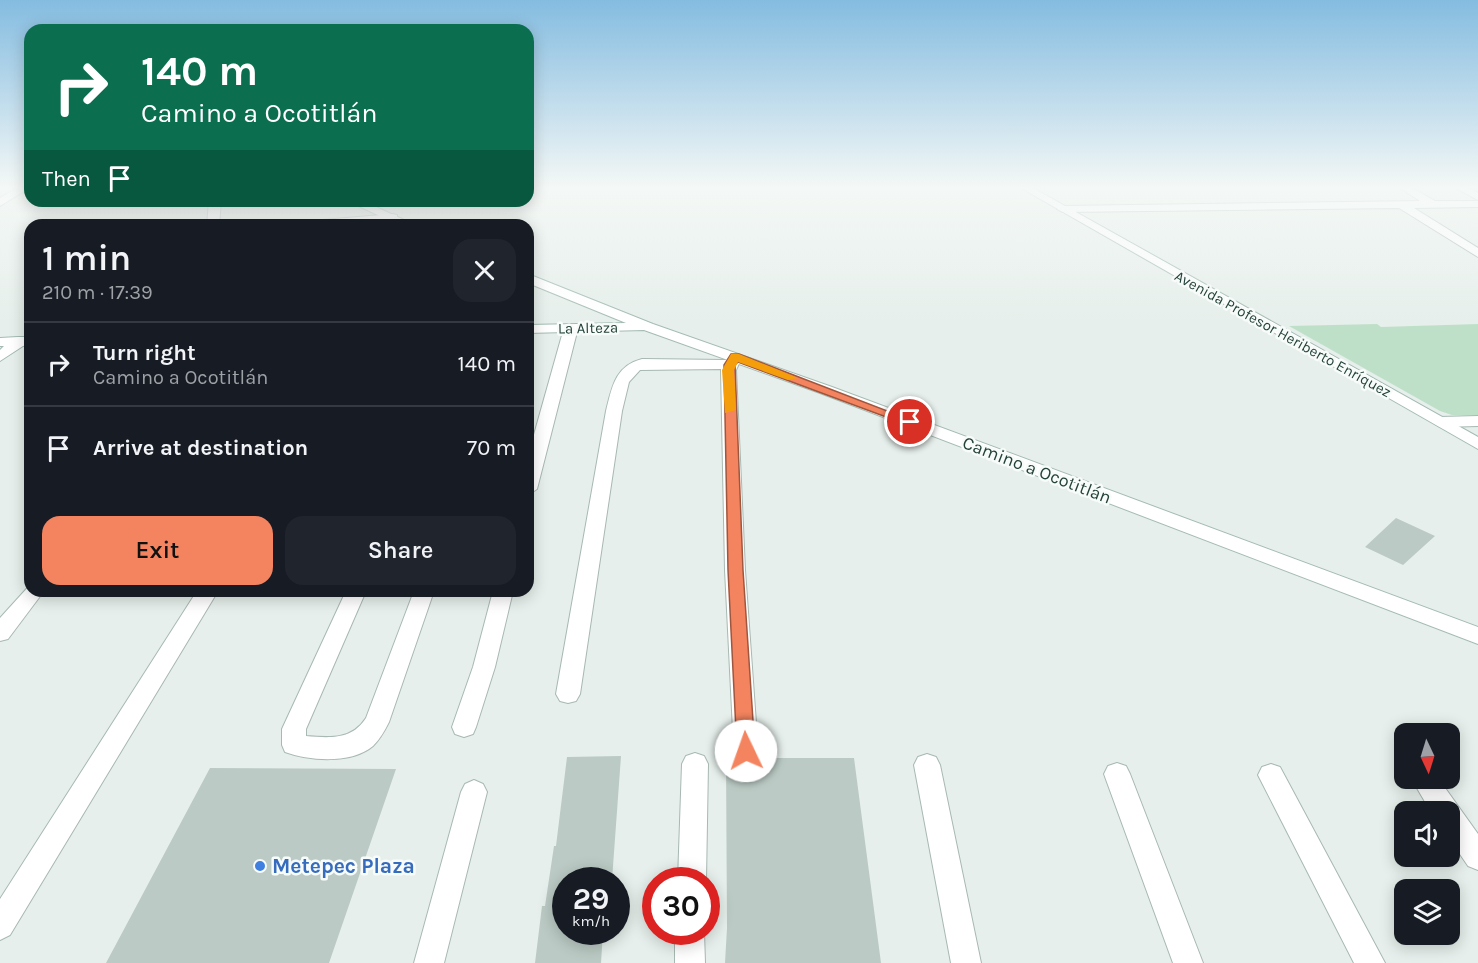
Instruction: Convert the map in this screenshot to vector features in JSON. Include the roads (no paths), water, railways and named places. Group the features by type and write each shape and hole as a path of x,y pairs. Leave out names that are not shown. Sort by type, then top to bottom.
{"street":[{"name":"Avenida Profesor Heriberto Enríquez","path":"1105,233 1478,444"},
{"path":"1445,233 1478,254"},
{"name":"Camino a Ocotitlán","path":"534,280 732,361 1478,636"},
{"name":"La Alteza","path":"534,329 648,327"},
{"path":"534,467 571,328"},
{"path":"0,342 24,341"},
{"path":"0,357 24,342"},
{"path":"568,694 614,411 624,375 632,367 642,364 732,361 735,570 746,751"},
{"path":"1440,422 1478,421"},
{"path":"0,633 29,597"},
{"path":"0,926 204,597"},
{"path":"353,597 294,729 294,745 348,744 358,742 371,732 377,722 422,597"},
{"path":"464,727 484,667 501,597"},
{"path":"692,867 694,764"},
{"path":"927,765 966,963"},
{"path":"1117,774 1188,963"},
{"path":"1271,775 1370,963"},
{"path":"429,963 474,792"},
{"path":"1460,832 1478,857"},
{"path":"690,945 690,963"}],"place":[{"name":"Metepec Plaza","path":"260,866"}]}
